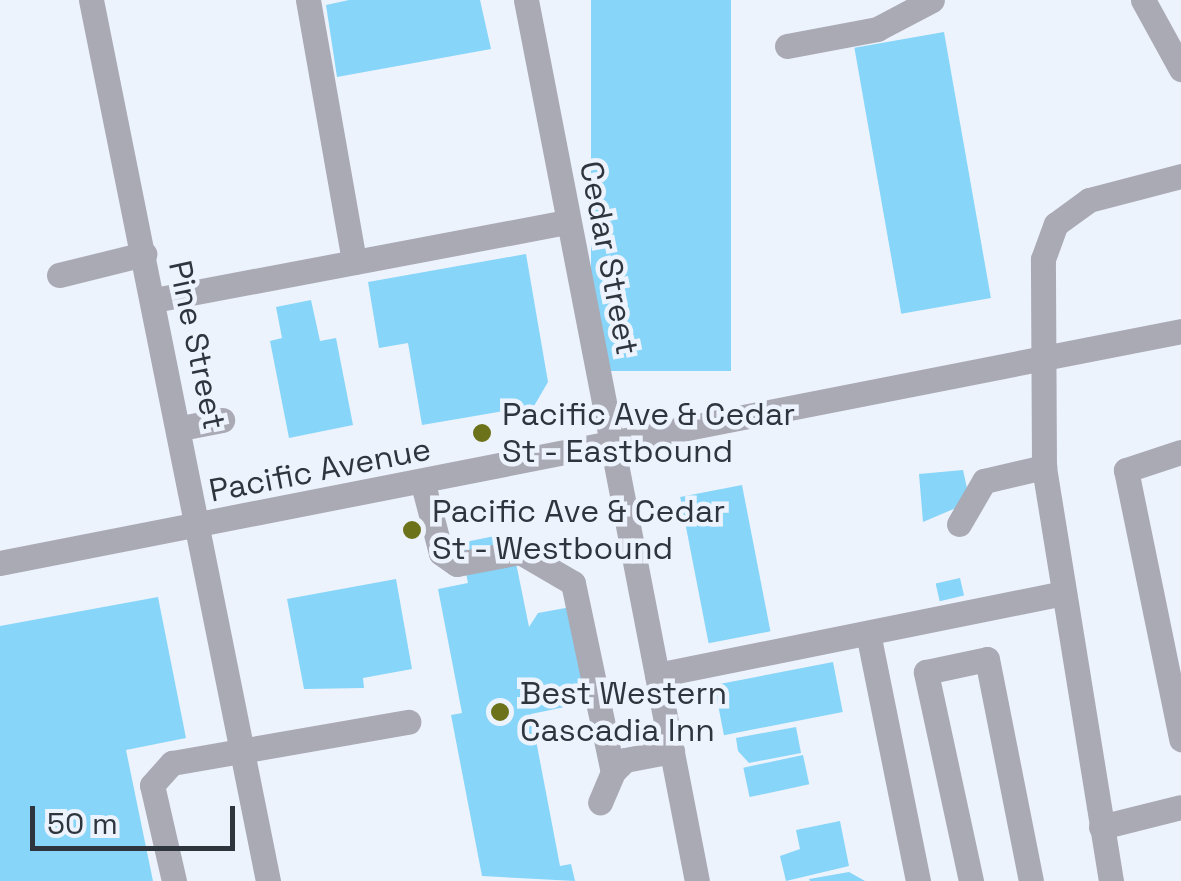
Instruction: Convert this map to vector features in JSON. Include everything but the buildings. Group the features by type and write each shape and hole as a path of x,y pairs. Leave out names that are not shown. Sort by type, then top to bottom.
{"street":[{"name":"Pine Street","path":"91,0 201,526 268,881"},
{"path":"308,0 354,262"},
{"name":"Cedar Street","path":"526,0 697,881"},
{"path":"787,46 878,28 932,0"},
{"path":"1143,0 1181,70"},
{"path":"1111,881 1060,594 1044,468 1039,360 1043,258 1056,224 1088,200 1181,176"},
{"path":"154,300 568,222"},
{"path":"59,274 144,254"},
{"name":"Pacific Avenue","path":"0,563 612,449 1181,330"},
{"path":"181,428 222,420"},
{"path":"1181,452 1126,470 1181,739"},
{"path":"959,524 984,480 1044,468"},
{"path":"423,484 441,552 457,564 520,552 573,583 612,772"},
{"path":"657,675 868,633 910,616 1060,594"},
{"path":"868,633 918,881"},
{"path":"971,881 926,672 988,659 1031,881"},
{"path":"174,881 152,785 172,763 408,722"},
{"path":"600,802 612,772 625,760 672,751"},
{"path":"1101,827 1181,807"}],"place":[{"name":"Pacific Ave & Cedar St - Eastbound","path":"482,433"},
{"name":"Pacific Ave & Cedar St - Westbound","path":"412,530"},
{"name":"Best Western Cascadia Inn","path":"500,712"}]}
